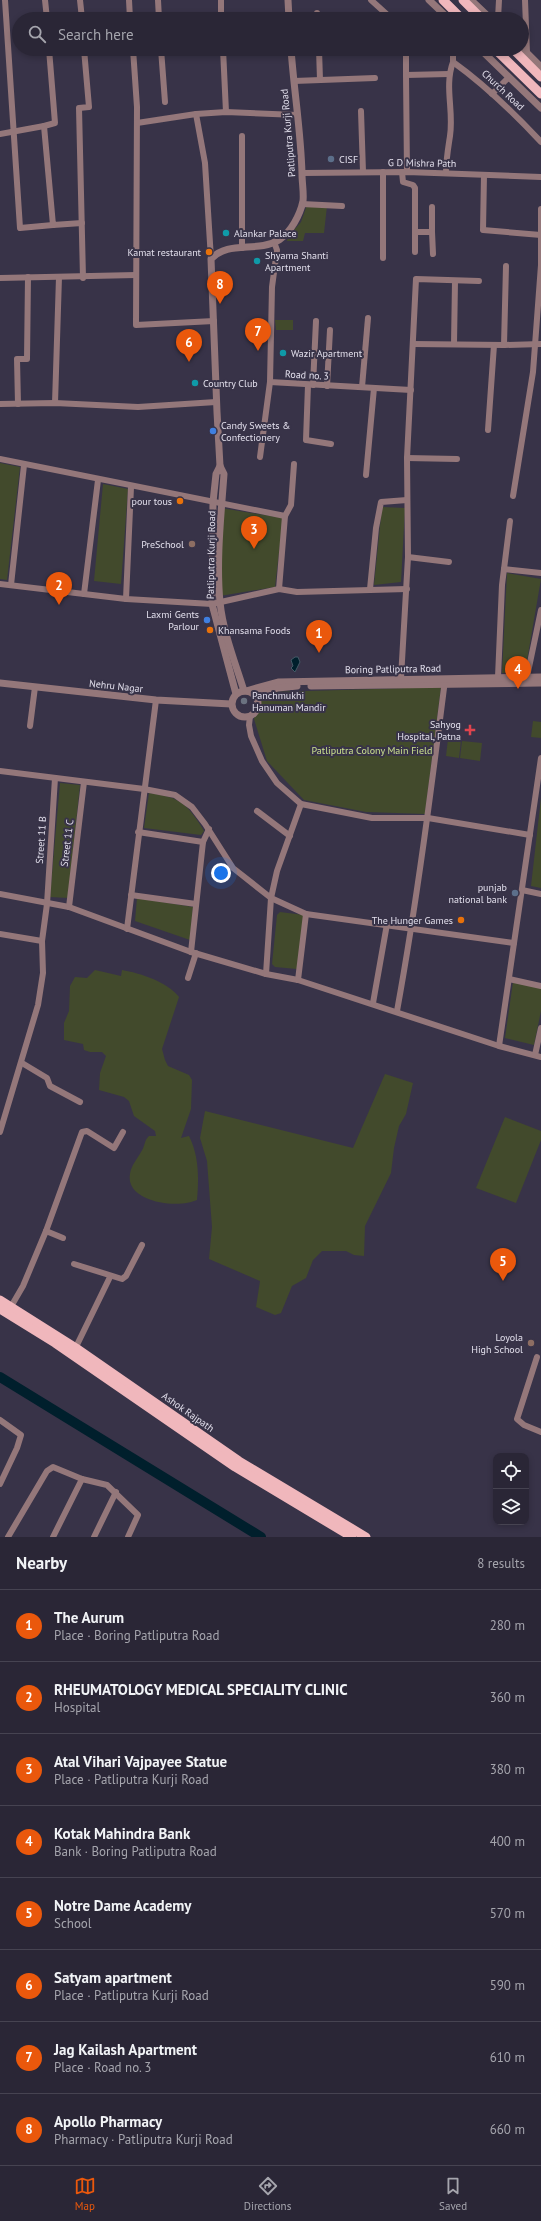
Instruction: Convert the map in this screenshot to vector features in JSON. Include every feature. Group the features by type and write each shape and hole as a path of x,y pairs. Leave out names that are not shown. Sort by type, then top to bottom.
{"main road":[{"path":"443,0 455,12"},
{"path":"463,0 480,12"},
{"path":"502,56 541,94"},
{"path":"520,56 541,77"},
{"name":"Ashok Rajpath","path":"0,1300 6,1310 73,1351 239,1461 366,1537"},
{"name":"Ashok Rajpath","path":"73,1351 235,1468 352,1537"}],"street":[{"path":"5,0 20,228 82,223"},
{"path":"45,0 46,12"},
{"path":"80,0 81,12"},
{"path":"128,0 129,12"},
{"path":"158,0 158,12"},
{"path":"221,0 221,12"},
{"path":"288,0 289,12"},
{"path":"371,0 384,12"},
{"path":"429,0 442,12"},
{"path":"471,0 482,12"},
{"path":"492,12 500,0"},
{"path":"524,0 524,12"},
{"path":"529,54 541,67"},
{"path":"0,134 55,123 50,56"},
{"path":"83,278 80,108 88,107 84,56"},
{"path":"133,56 137,122 136,325 214,321"},
{"path":"161,56 165,102"},
{"path":"223,56 226,112"},
{"name":"Patliputra Kurji Road","path":"245,691 225,629 220,603 224,474 220,466 216,402 211,259 217,252 223,250 264,247 280,239 290,229 298,217 302,204 302,174 292,56"},
{"path":"319,56 320,80"},
{"path":"406,56 403,182 415,186 415,252"},
{"path":"487,56 541,108"},
{"name":"Church Road","path":"449,74 453,58 512,111 541,142"},
{"path":"406,75 449,74 450,136 446,150 446,173"},
{"path":"492,94 509,77"},
{"path":"294,81 375,78"},
{"path":"361,111 363,172"},
{"path":"137,122 196,114 226,112 297,115"},
{"path":"196,114 205,163 211,259"},
{"path":"44,126 53,225"},
{"path":"242,136 242,248"},
{"path":"383,172 383,258"},
{"name":"G D Mishra Path","path":"302,174 404,172 541,177"},
{"path":"484,174 484,230 541,234"},
{"path":"302,204 342,206"},
{"path":"432,207 432,254"},
{"path":"513,496 538,345 541,265 541,210"},
{"path":"415,232 432,232"},
{"name":"Road no. 3","path":"274,242 277,250 272,287 270,382 411,390"},
{"path":"504,345 506,266"},
{"path":"0,278 83,278 136,275"},
{"path":"55,403 59,277"},
{"path":"18,404 17,359 27,359 28,278"},
{"path":"401,678 408,557 406,458 416,279 479,281"},
{"path":"454,344 455,281"},
{"path":"362,387 368,318"},
{"path":"316,321 306,440 332,444"},
{"path":"327,386 330,330"},
{"path":"413,344 538,345"},
{"path":"488,430 494,345"},
{"path":"260,457 270,382"},
{"path":"366,475 374,388"},
{"path":"0,404 55,403 138,407 216,402"},
{"path":"406,458 457,460"},
{"path":"0,459 131,487 285,516"},
{"path":"279,589 285,516 291,505 294,464"},
{"path":"11,585 24,465"},
{"name":"Patliputra Kurji Road","path":"220,466 216,474 213,502 212,604 236,694"},
{"path":"84,594 98,480"},
{"path":"126,599 131,487"},
{"path":"370,589 376,528 381,502 407,500"},
{"path":"498,677 504,569 510,521"},
{"path":"408,557 449,562"},
{"path":"504,569 541,573"},
{"path":"0,584 126,599 212,604 279,589 297,592 407,589"},
{"path":"527,677 541,610"},
{"name":"Boring Patliputra Road","path":"245,691 278,682 541,677"},
{"name":"Boring Patliputra Road","path":"255,695 270,690 294,686 401,678 541,683"},
{"path":"397,1011 412,928 428,818 445,680"},
{"name":"Nehru Nagar","path":"0,683 156,700 231,704"},
{"path":"30,726 35,687"},
{"path":"245,691 255,695 258,705 254,714 250,716 237,715 231,704 236,694 245,691"},
{"path":"127,929 138,832 156,700"},
{"path":"250,716 248,725 262,761 277,783 301,804 372,818 428,818 530,835"},
{"path":"499,1046 540,774 541,758"},
{"path":"0,771 144,789 175,795 192,807 209,829 233,868 272,898 306,914 387,924 514,943"},
{"name":"Street 11 B","path":"0,1132 18,1068 22,1063 38,1005 43,973 42,941 47,904 55,778"},
{"name":"Street 11 C","path":"69,906 84,782"},
{"path":"266,974 272,898 277,871 301,804"},
{"path":"257,811 290,836"},
{"path":"188,978 194,953 196,904 203,842 209,829"},
{"path":"138,832 203,842"},
{"path":"522,890 541,894"},
{"path":"0,894 47,904 69,906 194,953 266,974 298,980 373,1003 499,1046 538,1056 541,1028"},
{"path":"132,895 196,904"},
{"path":"298,980 306,914"},
{"path":"373,1003 387,924"},
{"path":"0,934 42,941"},
{"path":"509,979 541,986"},
{"path":"22,1063 47,1078 50,1086 80,1102"},
{"path":"6,1310 23,1286 46,1231 82,1132 87,1131 114,1148 123,1132"},
{"path":"46,1231 63,1238"},
{"path":"74,1264 118,1280 124,1278 142,1245"},
{"path":"73,1351 110,1277"},
{"path":"537,1357 517,1419 524,1425 541,1432"},
{"path":"0,1420 21,1435 17,1448 0,1484"},
{"path":"8,1537 50,1467 54,1467 82,1479 107,1485 116,1492 138,1514 128,1537"},
{"path":"53,1537 82,1479"},
{"path":"94,1537 116,1492"}],"green space":[{"path":"307,205 327,206 324,233 305,233 303,241 287,241 288,237 301,222"},
{"path":"275,320 293,320 293,330 276,330"},
{"path":"0,463 20,467 7,580 0,579"},
{"path":"103,484 128,489 121,584 94,581"},
{"path":"382,507 405,508 401,582 374,585"},
{"path":"221,508 283,518 275,587 220,596"},
{"path":"507,573 541,579 525,672 502,673"},
{"name":"Patliputra Colony Main Field","path":"441,687 425,814 366,812 304,800 267,761 254,719 257,707 256,699 274,692"},
{"path":"533,721 541,722 541,738 531,737"},
{"path":"448,739 461,741 459,758 446,756"},
{"path":"462,741 482,743 480,761 460,758"},
{"path":"60,783 80,785 68,898 50,897"},
{"path":"149,793 169,797 182,804 193,815 204,831 201,835 144,828"},
{"path":"541,798 541,888 531,886"},
{"path":"137,898 193,907 190,940 135,921"},
{"path":"280,912 304,915 297,969 275,967 272,964 277,915"},
{"path":"95,970 121,976 122,970 137,973 168,987 179,997 162,1049 168,1066 189,1075 192,1080 191,1109 181,1138 189,1136 195,1151 198,1175 197,1200 178,1204 166,1203 154,1201 144,1197 136,1191 131,1184 130,1174 147,1138 149,1136 156,1136 155,1131 134,1116 129,1101 124,1097 99,1090 100,1073 106,1056 102,1052 90,1052 84,1050 83,1044 64,1040 64,1023 69,1011 70,986 75,977 87,978"},
{"path":"513,982 541,988 541,1011 534,1045 505,1038"},
{"path":"385,1074 413,1083 406,1114 399,1126 394,1148 391,1173 365,1226 364,1256 354,1255 346,1251 322,1251 313,1260 306,1278 292,1286 281,1313 275,1315 256,1307 260,1281 209,1259 212,1227 207,1161 200,1138 205,1111 353,1148"},
{"path":"505,1117 541,1131 541,1140 516,1203 476,1188"}],"water":[{"path":"298,657 300,662 295,672 291,668 293,666 291,660"}],"waterway":[{"path":"0,1377 261,1537"}],"place":[{"name":"CISF","path":"331,159"},
{"name":"Alankar Palace","path":"226,233"},
{"name":"Kamat restaurant","path":"209,252"},
{"name":"Shyama Shanti Apartment","path":"257,261"},
{"name":"Apollo Pharmacy","path":"220,304"},
{"name":"Jag Kailash Apartment","path":"258,351"},
{"name":"Wazir Apartment","path":"283,353"},
{"name":"Satyam apartment","path":"189,362"},
{"name":"Country Club","path":"195,383"},
{"name":"Candy Sweets & Confectionery","path":"213,431"},
{"name":"pour tous","path":"180,501"},
{"name":"PreSchool","path":"192,544"},
{"name":"Atal Vihari Vajpayee Statue","path":"254,549"},
{"name":"RHEUMATOLOGY MEDICAL SPECIALITY CLINIC","path":"59,605"},
{"name":"Laxmi Gents Parlour","path":"207,620"},
{"name":"Khansama Foods","path":"210,630"},
{"name":"The Aurum","path":"319,653"},
{"name":"Kotak Mahindra Bank","path":"518,689"},
{"name":"Panchmukhi Hanuman Mandir","path":"244,701"},
{"name":"Sahyog Hospital, Patna","path":"470,730"},
{"name":"punjab national bank","path":"515,893"},
{"name":"The Hunger Games","path":"461,920"},
{"name":"Notre Dame Academy","path":"503,1281"},
{"name":"Loyola High School","path":"531,1343"}]}
